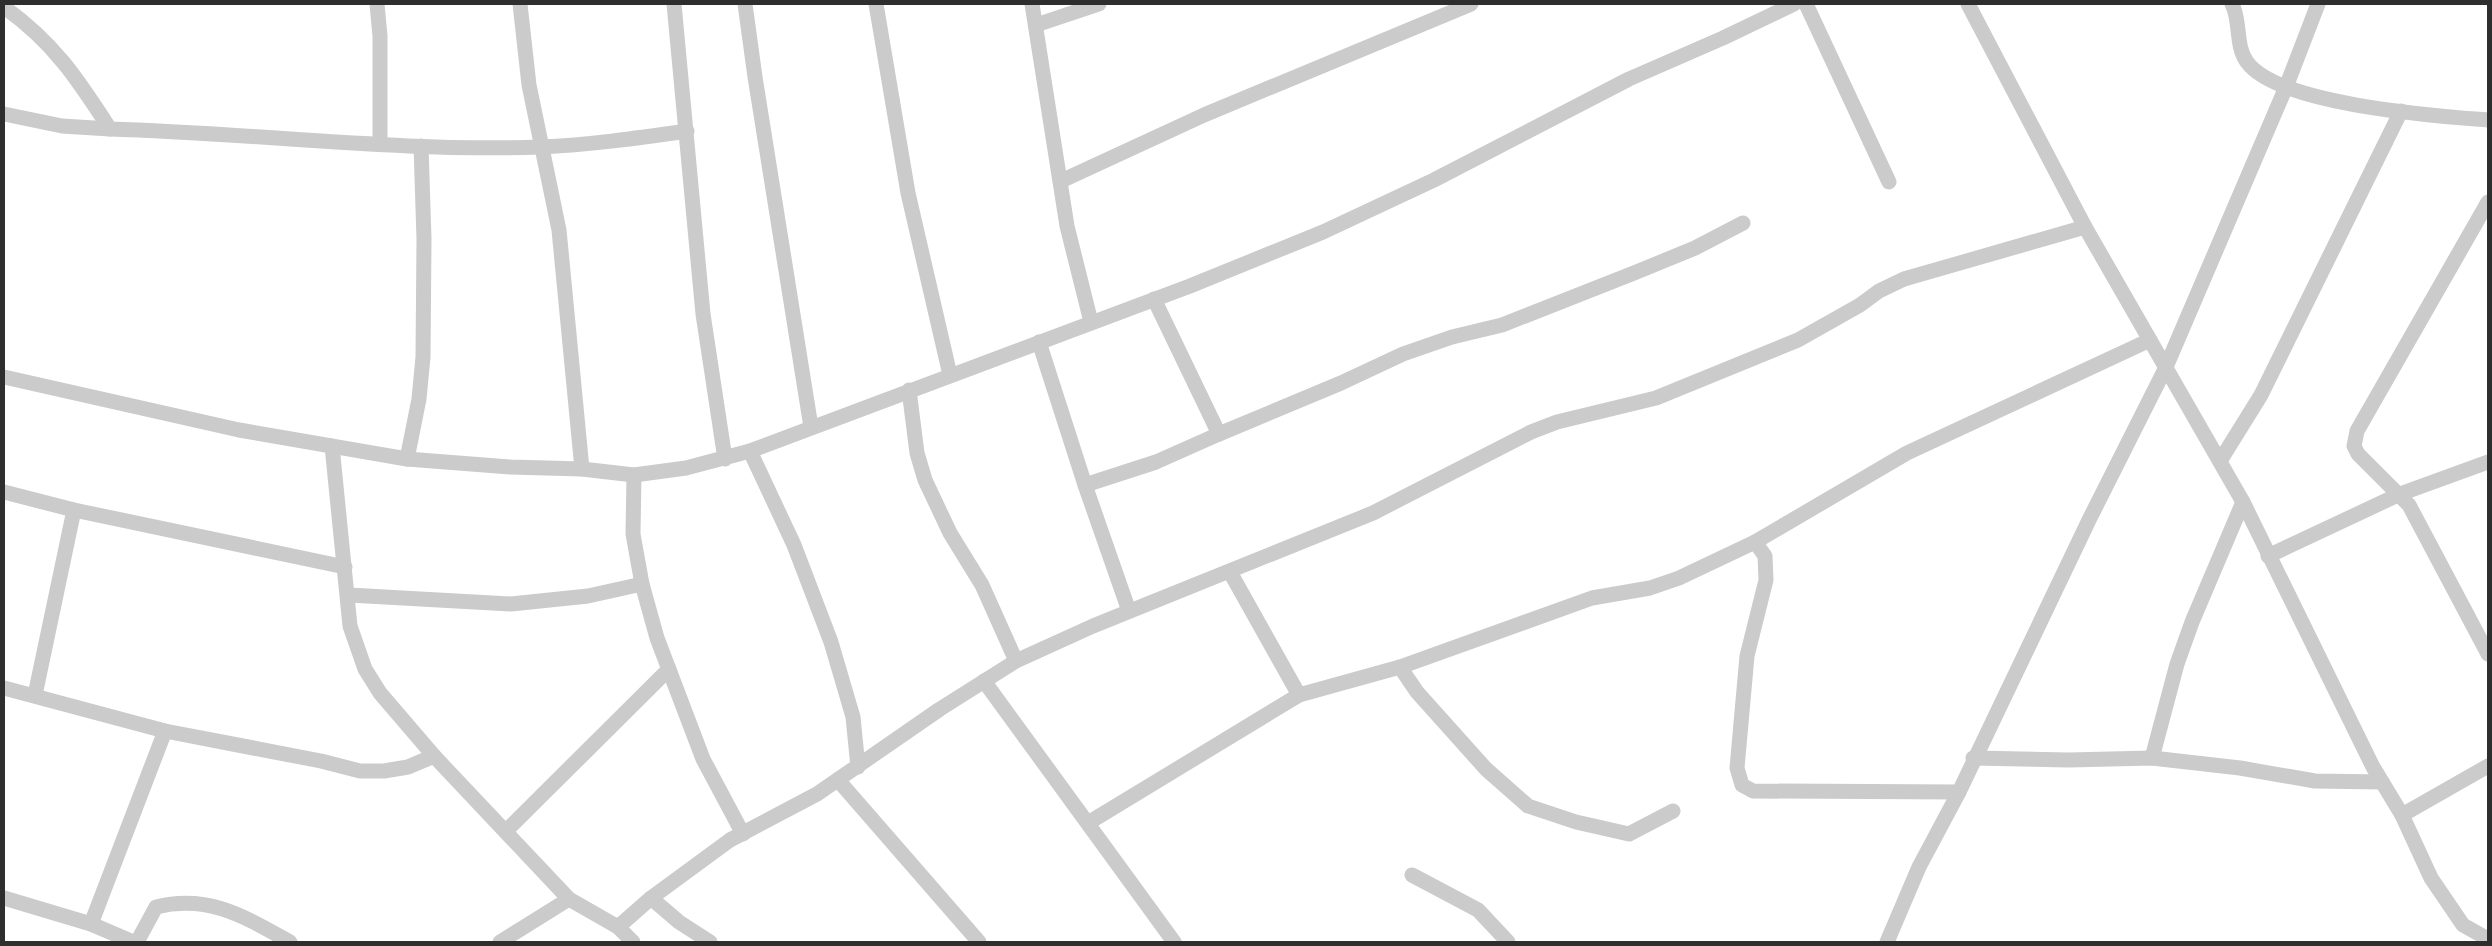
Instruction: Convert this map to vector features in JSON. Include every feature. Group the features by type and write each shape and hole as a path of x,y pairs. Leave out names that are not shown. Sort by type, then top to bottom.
{"street":[{"path":"377,4 380,36 380,144"},
{"path":"520,4 529,85 558,230 582,469"},
{"path":"674,4 702,314 725,459"},
{"path":"745,4 811,427"},
{"path":"876,4 908,193 950,374"},
{"path":"1032,4 1067,226 1091,322"},
{"path":"1036,25 1099,4"},
{"path":"1061,181 1204,115 1471,4"},
{"path":"4,377 239,430 407,459 510,467 582,469 634,475 668,472 725,459 750,451 950,374 1154,299 1324,232 1434,180 1629,79 1723,38 1794,4"},
{"path":"1806,4 1889,182"},
{"path":"1968,4 2086,227 2243,502 2268,556 2382,782 2402,815 2431,878 2463,926 2488,939"},
{"path":"2232,4 2242,52 2248,63 2260,74 2286,87 2336,101 2401,112 2488,120"},
{"path":"1887,942 1920,867 1959,792 1973,758 2166,367 2286,87 2318,4"},
{"path":"4,7 30,27 75,74 110,129"},
{"path":"2220,461 2261,395 2401,112"},
{"path":"4,114 62,126 218,133 421,146 541,147 602,142 686,130"},
{"path":"407,459 419,399 423,357 424,239 421,146"},
{"path":"2488,202 2354,438 2354,446 2358,454 2400,494 2414,513 2488,654"},
{"path":"1085,485 1156,462 1341,384 1403,354 1452,337 1502,325 1634,273 1695,248 1743,223"},
{"path":"618,927 651,898 730,840 773,819 838,780 1016,661 1129,612 1373,513 1531,432 1557,422 1656,398 1798,340 1860,305 1879,291 1904,279 2086,227"},
{"path":"1154,299 1219,434"},
{"path":"1088,823 1299,695 1400,666 1592,598 1650,588 1679,578 1756,542 1907,453 2150,340"},
{"path":"1038,342 1129,612"},
{"path":"909,390 918,453 925,480 950,533 982,585 1016,661"},
{"path":"332,446 349,595 350,626 365,669 380,693 434,756 570,899 618,927 633,942"},
{"path":"750,451 794,546 831,642 853,717 858,767"},
{"path":"2268,556 2400,494 2488,462"},
{"path":"634,475 633,534 642,584 657,638 703,759 743,834"},
{"path":"4,492 74,510 346,567"},
{"path":"2152,758 2177,664 2192,622 2243,502"},
{"path":"35,695 74,510"},
{"path":"1756,542 1765,556 1766,580 1747,656 1737,768 1742,784 1753,791 1959,792"},
{"path":"1230,572 1299,695"},
{"path":"349,595 511,604 588,596 642,584"},
{"path":"1400,666 1417,692 1486,770 1528,806 1576,822 1629,834 1673,811"},
{"path":"506,831 669,669"},
{"path":"984,681 1174,942"},
{"path":"4,688 165,731 321,761 360,771 384,771 408,766 434,756"},
{"path":"91,924 165,731"},
{"path":"1973,758 2069,760 2152,758 2240,768 2315,781 2382,782"},
{"path":"2402,815 2488,766"},
{"path":"838,780 979,942"},
{"path":"1412,875 1478,910 1508,942"},
{"path":"4,898 91,924 135,942 156,907 177,902 225,908 290,942"},
{"path":"651,898 679,922 710,942"},
{"path":"500,942 570,899"}]}
